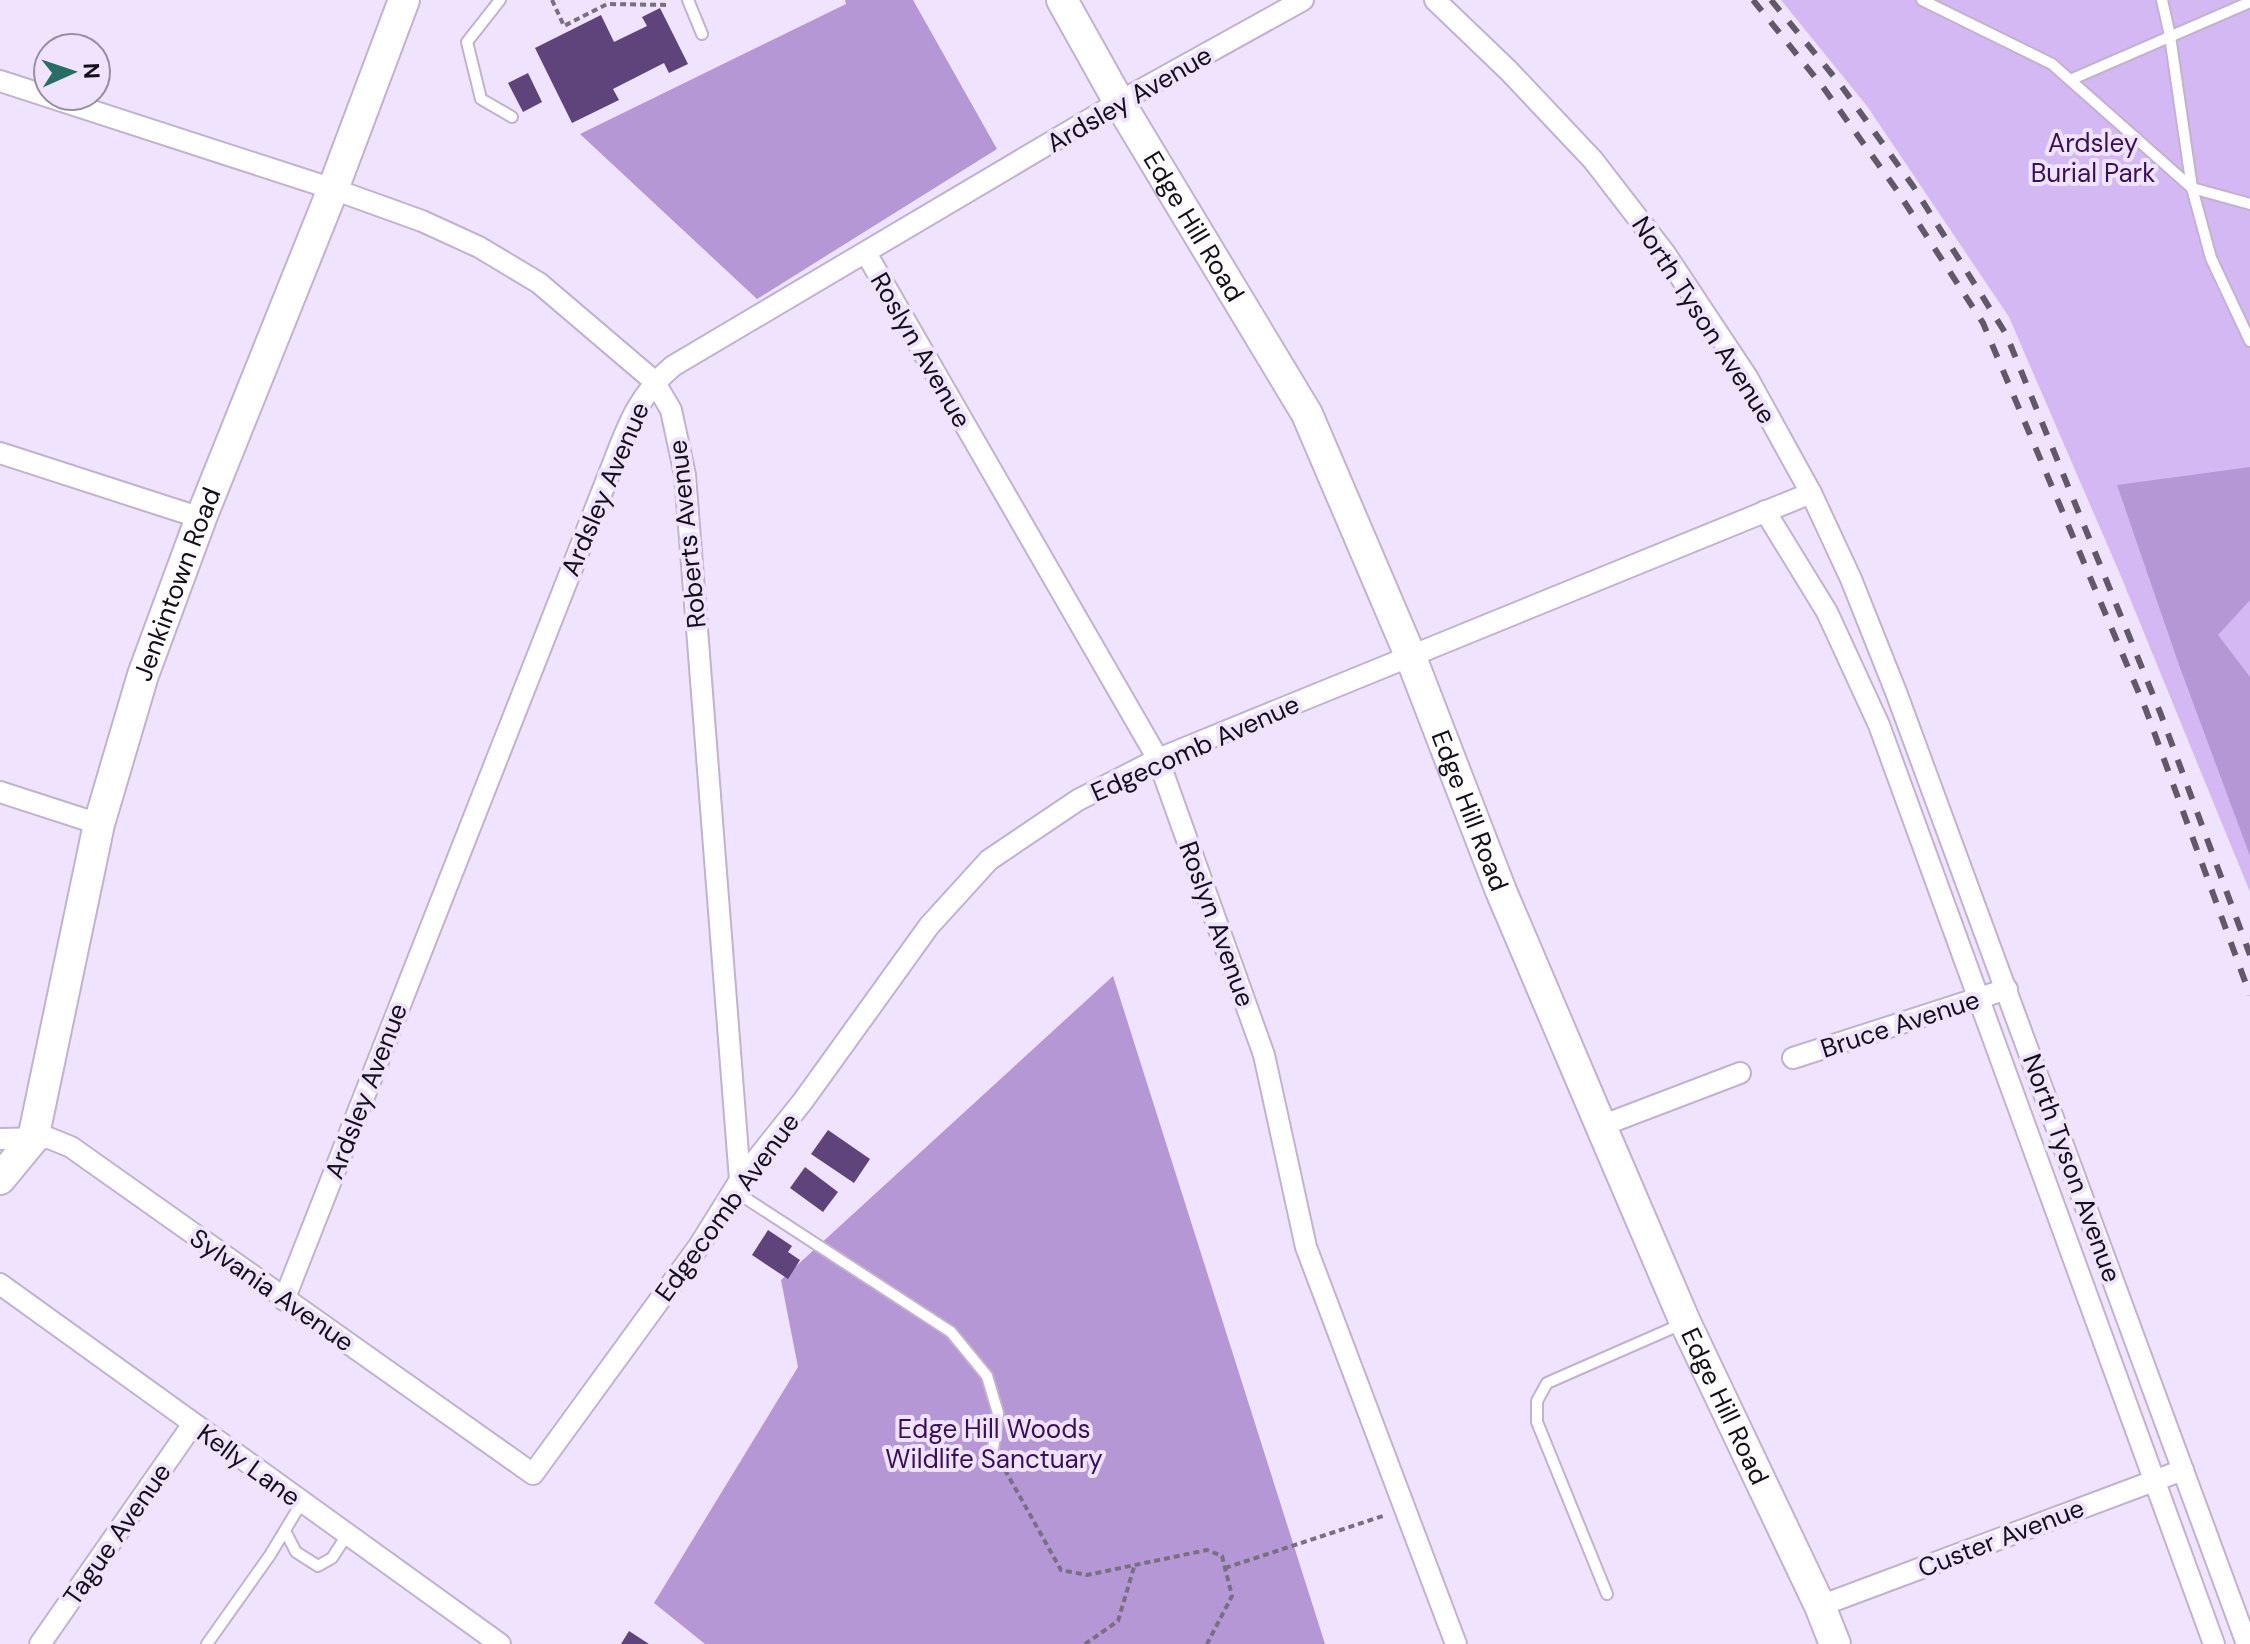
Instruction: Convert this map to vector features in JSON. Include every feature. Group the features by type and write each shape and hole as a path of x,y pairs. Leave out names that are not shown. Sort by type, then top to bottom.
{"street":[{"name":"Jenkintown Road","path":"0,1179 33,1139 99,824 143,675 201,518 333,189 404,0"},
{"name":"Edge Hill Road","path":"1062,0 1119,102 1307,414 1410,655 1501,891 1685,1322 1820,1606 1835,1644"},
{"name":"Ardsley Avenue","path":"284,1300 616,456 637,405 654,381 673,366 1119,102 1303,0"},
{"name":"North Tyson Avenue","path":"1435,0 1509,71 1593,160 1655,240 1747,377 1811,493 1851,579 1896,692 2247,1644"},
{"name":"Roberts Avenue","path":"0,81 333,189 422,221 479,247 539,283 654,381 671,410 685,475 736,1185"},
{"name":"Roslyn Avenue","path":"866,253 1158,759 1264,1055 1306,1247 1456,1644"},
{"path":"0,453 201,518"},
{"name":"Edgecomb Avenue","path":"533,1474 699,1246 736,1185 803,1101 929,926 989,860 1078,800 1158,759 1811,493"},
{"name":"North Tyson Avenue","path":"1765,511 1827,612 1879,725 2214,1644"},
{"name":"North Tyson Avenue","path":"1894,764 1896,692"},
{"path":"0,792 99,824"},
{"name":"Bruce Avenue","path":"1793,1058 2007,989"},
{"path":"1601,1126 1740,1073"},
{"name":"Sylvania Avenue","path":"0,1139 49,1138 71,1147 533,1474"},
{"name":"Kelly Lane","path":"0,1284 500,1644"},
{"name":"Tague Avenue","path":"40,1644 193,1424"},
{"name":"Custer Avenue","path":"1820,1606 2183,1470"}],"lane":[{"path":"500,0 467,42 481,99 512,117"},
{"path":"688,0 702,34"},
{"path":"1922,0 2052,64 2192,188 2250,204"},
{"path":"2162,0 2192,188 2211,258 2250,341"},
{"path":"2070,80 2250,2"},
{"path":"736,1185 951,1332 987,1376 998,1413 993,1449"},
{"path":"1607,1594 1537,1422 1537,1401 1547,1383 1685,1322"},
{"path":"207,1644 302,1502"},
{"path":"285,1531 296,1552 318,1566 332,1558 347,1535"}],"path":[{"path":"552,0 564,26 587,18 606,2 669,5"},
{"path":"993,1449 1061,1570 1087,1575 1207,1550 1222,1556 1232,1596 1207,1644"},
{"path":"1225,1568 1387,1515"},
{"path":"1085,1644 1118,1621 1134,1567"}],"green space":[{"path":"845,0 913,0 997,149 757,299 580,134 846,4"},
{"name":"Ardsley Burial Park","path":"1781,0 2250,0 2250,892 2120,574 2009,317 1867,106"},
{"path":"2250,467 2250,600 2218,635 2250,677 2250,856 2117,485"},
{"name":"Edge Hill Woods Wildlife Sanctuary","path":"1113,976 1325,1644 705,1644 654,1603 798,1367 781,1280"}],"building":[{"path":"660,8 688,64 669,73 664,63 613,89 619,100 572,123 535,48 601,15 614,42 647,26 642,17"},
{"path":"528,73 542,102 523,112 508,83"},
{"path":"828,1130 870,1159 854,1183 811,1154"},
{"path":"805,1167 838,1192 823,1212 790,1188"},
{"path":"768,1230 792,1246 788,1252 800,1260 788,1279 752,1255"},
{"path":"629,1631 649,1644 621,1644"}],"railway":[{"path":"1753,0 1823,87 1896,189 1983,323 2146,710 2250,995"},
{"path":"1771,0 1840,84 1913,186 2006,334 2160,712 2250,955"}]}
